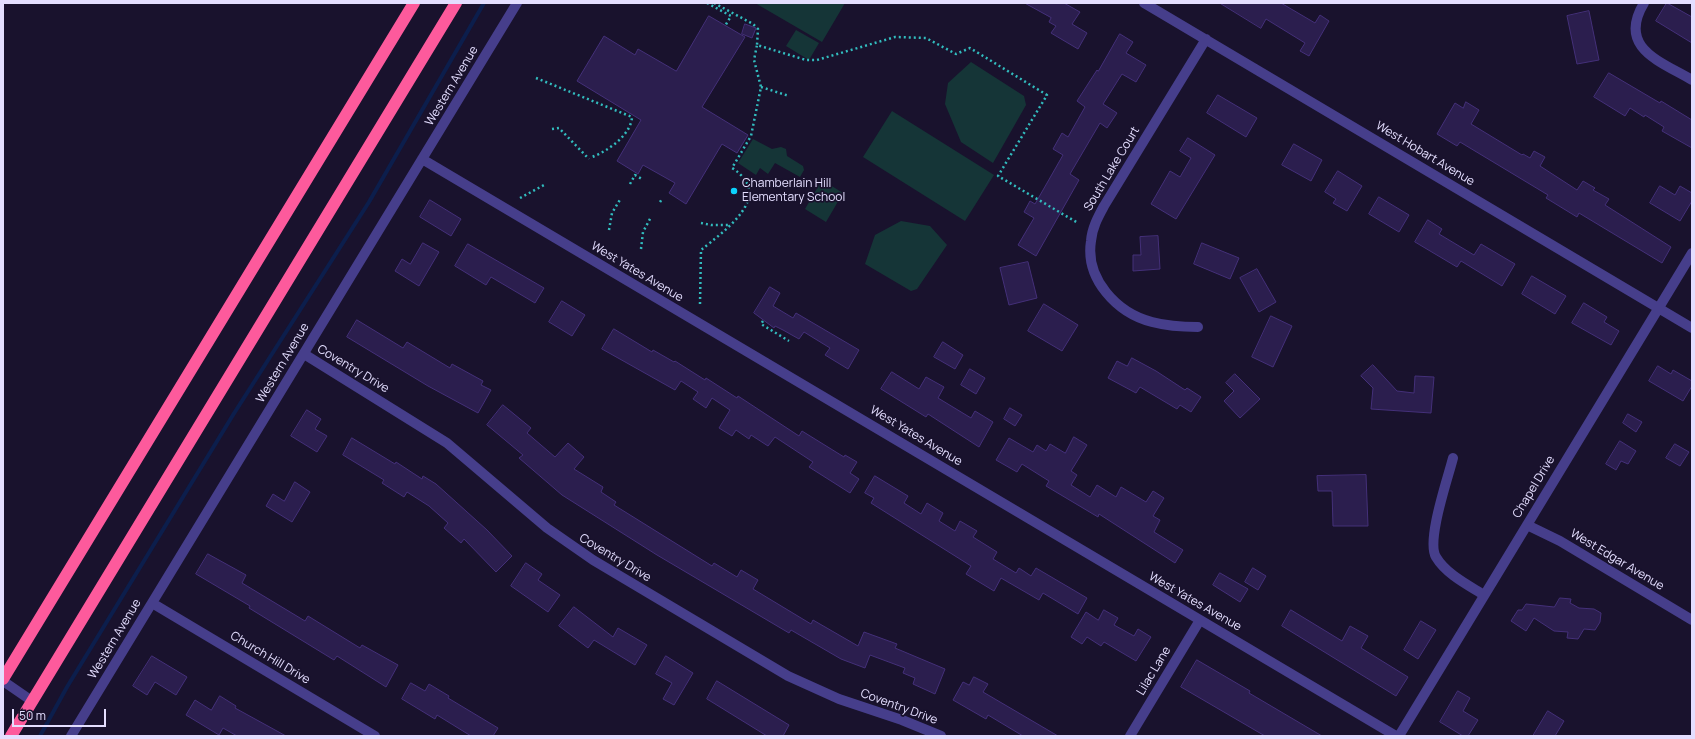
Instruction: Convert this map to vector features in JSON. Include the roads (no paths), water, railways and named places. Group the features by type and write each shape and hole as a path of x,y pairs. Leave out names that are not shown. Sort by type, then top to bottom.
{"highway":[{"path":"3,680 414,3"},
{"path":"10,736 456,3"}],"street":[{"name":"Western Avenue","path":"71,736 517,3"},
{"name":"West Hobart Avenue","path":"1144,3 1692,328"},
{"path":"1644,3 1636,19 1634,28 1636,37 1642,49 1692,80"},
{"name":"South Lake Court","path":"1198,327 1153,322 1137,316 1114,302 1097,279 1090,251 1092,232 1104,206 1206,40"},
{"name":"West Yates Avenue","path":"422,159 1398,736"},
{"name":"Chapel Drive","path":"1398,736 1692,253"},
{"name":"Coventry Drive","path":"304,354 446,443 547,528 593,560 794,679 839,699 902,720 941,736"},
{"path":"1453,458 1434,529 1433,545 1435,556 1449,571 1484,595"},
{"name":"West Edgar Avenue","path":"1527,525 1560,541 1692,620"},
{"name":"Church Hill Drive","path":"152,603 375,736"},
{"name":"Lilac Lane","path":"1130,736 1200,620"},
{"path":"3,680 32,701"}],"waterway":[{"path":"40,736 67,687 233,415 369,202 484,3"}],"place":[{"name":"Chamberlain Hill Elementary School","path":"734,191"}]}
